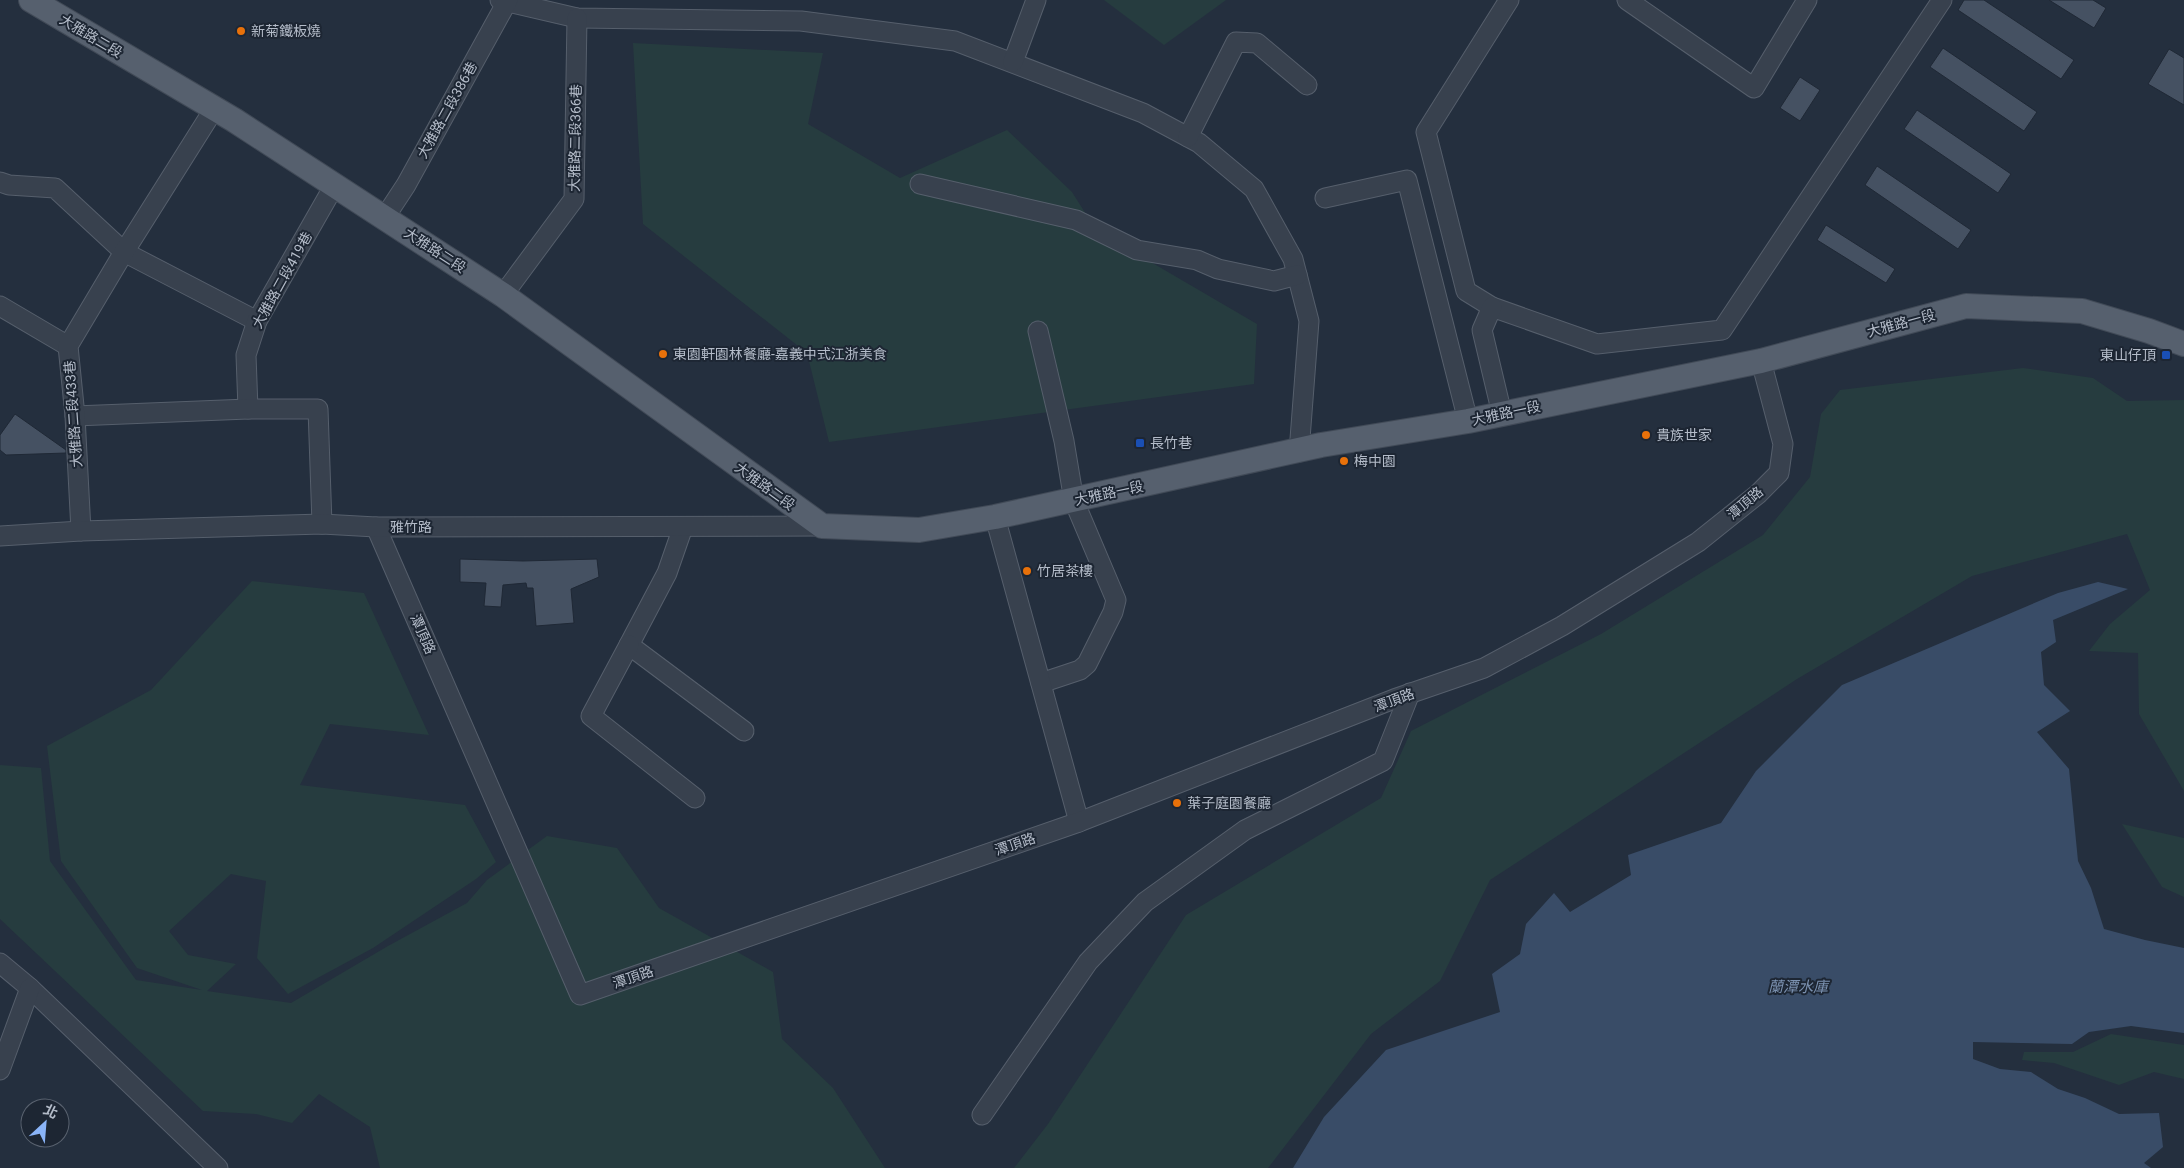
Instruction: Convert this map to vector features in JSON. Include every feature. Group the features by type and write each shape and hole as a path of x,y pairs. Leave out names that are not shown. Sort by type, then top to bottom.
{"main road":[{"name":"大雅路二段","path":"40,2 214,109 503,295 822,526"},
{"name":"大雅路一段","path":"822,526 920,530 995,517 1321,446 1468,421 1761,360 1966,306 2082,311 2149,330 2184,344"}],"street":[{"path":"505,0 578,18 801,21 955,41 1143,113 1199,143 1254,190 1292,259 1309,320 1299,452"},
{"name":"大雅路二段386巷","path":"385,218 406,185 505,0"},
{"path":"1013,62 1036,0"},
{"path":"1509,0 1426,132 1466,292 1492,307 1597,344 1722,330 1942,0"},
{"path":"1627,0 1754,88 1807,0"},
{"name":"大雅路二段366巷","path":"503,295 574,200 578,18"},
{"path":"1188,137 1236,42 1257,43 1307,85"},
{"name":"大雅路二段433巷","path":"81,531 75,416 68,346 124,252 214,109"},
{"path":"1325,198 1407,180 1468,421"},
{"path":"0,182 9,185 55,188 124,252 257,321"},
{"path":"920,184 1076,220 1137,250 1197,260 1218,269 1274,281 1297,275"},
{"name":"大雅路二段419巷","path":"248,409 246,356 257,321 334,186"},
{"path":"0,306 68,346"},
{"path":"1492,307 1482,330 1502,414"},
{"path":"1038,331 1064,441 1074,500 1116,600 1113,612 1086,664 1080,670 1041,683"},
{"name":"潭頂路","path":"376,527 580,995 1079,822 1410,693 1484,668 1562,626 1698,542 1758,494 1779,473 1782,444 1761,360"},
{"path":"75,416 248,409 318,409 322,524"},
{"path":"995,517 1079,822"},
{"name":"雅竹路","path":"0,536 81,531 322,524 376,527 822,526"},
{"path":"683,527 667,573 591,716 696,798"},
{"path":"629,645 744,731"},
{"path":"982,1115 1088,962 1145,902 1245,830 1383,761 1410,693"},
{"path":"0,963 30,988 218,1168"},
{"path":"0,1070 30,988"}],"green space":[{"path":"1104,0 1226,0 1164,45"},
{"path":"633,43 823,53 808,124 900,178 1007,130 1072,192 1096,230 1257,324 1254,384 829,442 807,353 643,224"},
{"path":"2023,368 2093,378 2127,401 2184,400 2184,791 2139,714 2138,653 2089,651 2110,624 2150,590 2127,534 1972,576 1797,679 1490,880 1440,981 1371,1034 1268,1168 1014,1168 1048,1124 1186,915 1381,798 1411,731 1601,634 1763,535 1810,477 1821,414 1840,390"},
{"path":"252,581 364,593 429,735 330,724 300,785 465,805 496,862 476,879 373,948 288,994 257,958 266,881 231,874 169,931 188,955 236,964 207,991 291,1003 388,946 467,903 487,880 547,836 617,848 659,908 773,972 782,1039 833,1088 885,1168 380,1168 370,1127 319,1094 292,1123 256,1114 203,1111 0,919 0,765 41,768 50,861 136,980 202,990 137,968 61,861 47,746 151,690"},
{"path":"2122,824 2184,838 2184,897 2162,887"},
{"path":"2111,1034 2184,1045 2184,1079 2154,1072 2119,1085 2054,1063 2022,1060 2024,1052 2073,1052"}],"water":[{"name":"蘭潭水庫","path":"2098,582 2128,589 2053,620 2056,642 2041,652 2044,685 2070,711 2037,732 2069,769 2078,861 2091,888 2104,929 2184,948 2184,1033 2131,1026 2089,1032 2072,1044 1973,1042 1973,1059 2000,1069 2031,1072 2058,1089 2085,1098 2119,1114 2159,1113 2163,1147 2144,1163 2151,1168 1293,1168 1324,1117 1386,1050 1500,1012 1492,974 1520,954 1526,924 1554,893 1570,912 1631,875 1628,855 1721,823 1756,771 1842,685 2058,593"}],"building":[{"path":"1964,0 1984,0 2074,60 2061,79 1958,10"},
{"path":"2049,0 2093,0 2106,8 2094,28"},
{"path":"1943,48 2037,112 2024,131 1930,67"},
{"path":"2169,49 2184,58 2184,105 2148,84"},
{"path":"1800,77 1820,90 1800,121 1780,108"},
{"path":"1917,110 2011,174 1998,193 1904,129"},
{"path":"1877,166 1971,230 1958,249 1865,185"},
{"path":"1826,225 1895,269 1886,283 1817,240"},
{"path":"15,414 66,450 66,453 6,455 0,450 0,435"},
{"path":"460,559 523,561 597,559 599,577 571,589 574,623 536,626 533,588 527,588 526,583 503,585 501,607 484,606 486,583 460,582"}],"place":[{"name":"新菊鐵板燒","path":"241,31"},
{"name":"東園軒園林餐廳-嘉義中式江浙美食","path":"663,354"},
{"name":"東山仔頂","path":"2166,355"},
{"name":"貴族世家","path":"1646,435"},
{"name":"長竹巷","path":"1140,443"},
{"name":"梅中園","path":"1344,461"},
{"name":"竹居茶樓","path":"1027,571"},
{"name":"葉子庭園餐廳","path":"1177,803"}]}
